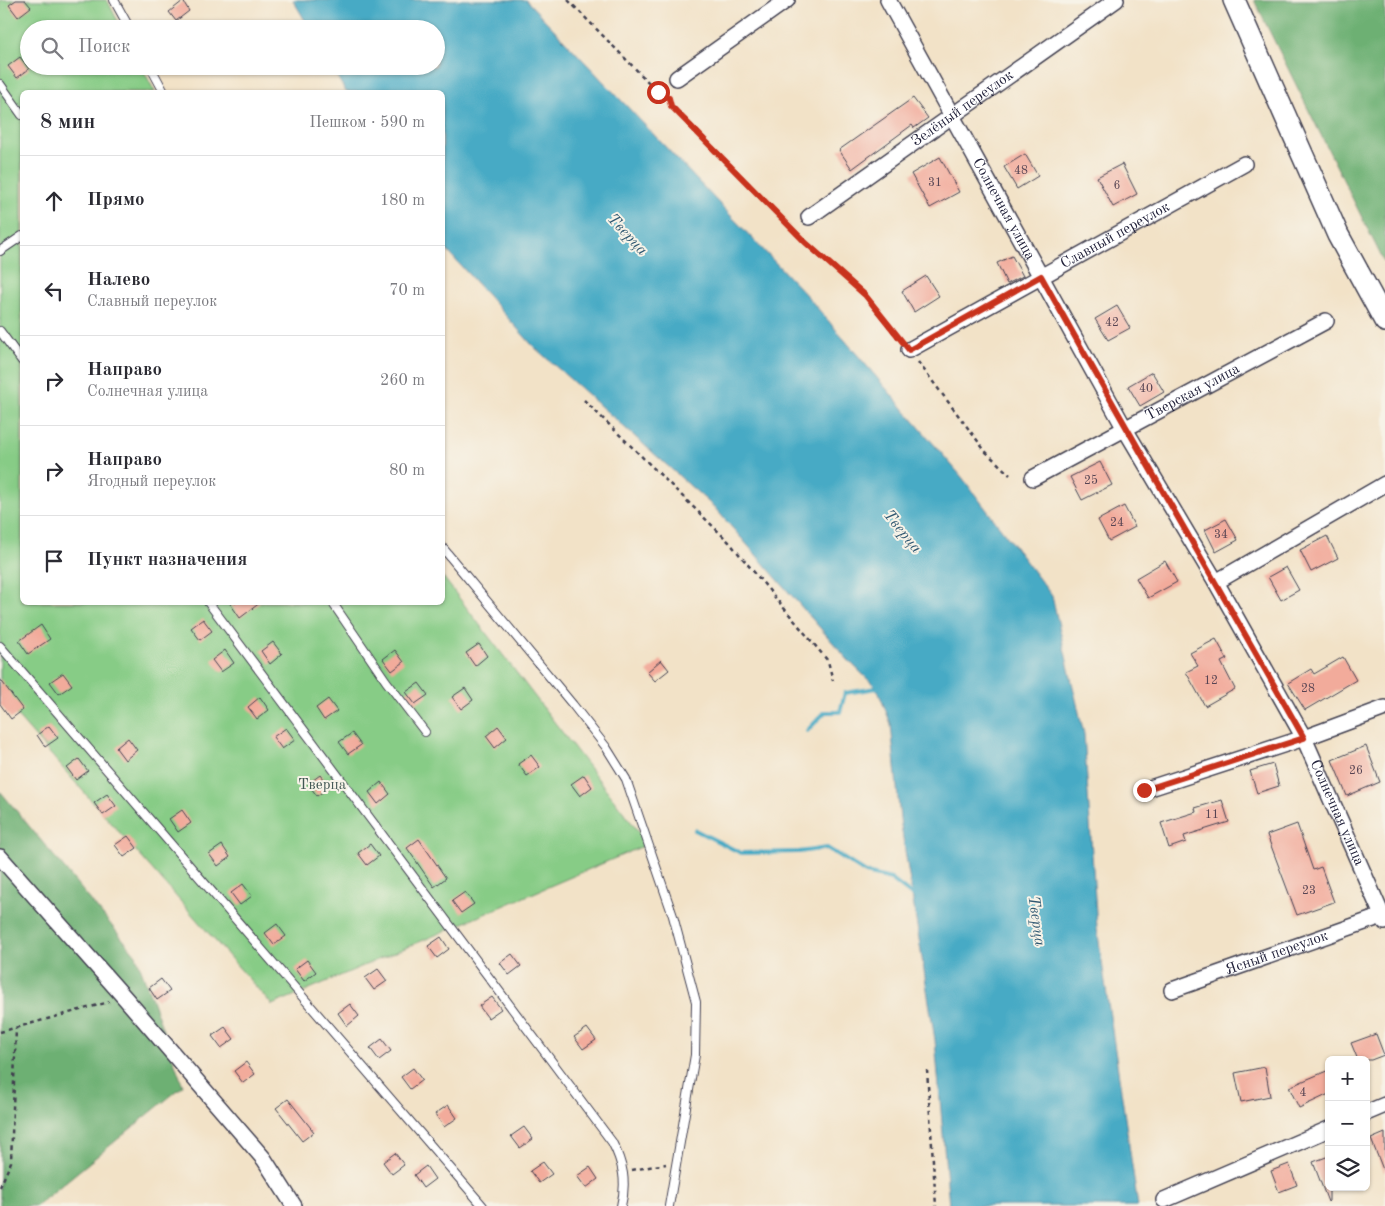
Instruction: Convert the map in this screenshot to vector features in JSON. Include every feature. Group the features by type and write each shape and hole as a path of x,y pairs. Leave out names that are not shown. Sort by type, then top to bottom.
{"main road":[{"path":"1234,0 1338,236 1385,322"}],"street":[{"path":"677,78 787,0"},
{"name":"Солнечная улица","path":"888,0 1125,429 1216,582 1304,738 1384,919"},
{"name":"Зелёный переулок","path":"809,217 1116,0"},
{"name":"Славный переулок","path":"909,350 1244,164"},
{"name":"Тверская улица","path":"1033,478 1326,321"},
{"path":"1216,582 1385,484"},
{"path":"1144,790 1304,738 1385,708"},
{"path":"0,857 264,1159 294,1206"},
{"name":"Ясный переулок","path":"1172,990 1384,919"},
{"path":"1370,1111 1385,1105"},
{"path":"1165,1203 1325,1131"}],"lane":[{"path":"114,0 125,20"},
{"path":"155,75 163,90"},
{"path":"0,84 20,112"},
{"path":"0,251 20,237"},
{"path":"0,331 20,358"},
{"path":"445,551 573,705 606,747 626,779 673,916 696,1002 695,1055 670,1206"},
{"path":"210,605 612,1142 620,1157 624,1171 621,1206"},
{"path":"334,605 386,681 425,732"},
{"path":"0,646 483,1206"}],"path":[{"path":"568,0 658,92 669,98 671,106 805,242 865,295 986,452 1010,474"},
{"path":"584,400 728,542 828,661 833,681"},
{"path":"0,1032 125,998"},
{"path":"0,1187 11,1162 16,1028"},
{"path":"927,1070 936,1206"},
{"path":"624,1171 677,1162"}],"green space":[{"name":"Тверца","path":"0,0 107,0 117,20 20,20 20,75 146,75 154,90 20,90 20,605 445,605 445,580 648,844 272,1005 0,697"},
{"path":"1254,0 1385,0 1385,264"},
{"path":"0,791 136,955 183,1086 36,1206 0,1206"}],"water":[{"path":"293,0 526,0 808,297 961,476 1052,596 1084,734 1097,928 1138,1206 949,1206 935,1040 900,819 891,724 877,688 849,661 714,507 534,347 445,248 445,90 345,90 336,75 445,75 445,20 305,20"}],"building":[{"path":"16,0 25,0 31,7 18,17 9,5"},
{"path":"183,1 189,11 177,20 169,12"},
{"path":"20,57 21,75 17,78 8,66"},
{"path":"913,98 928,118 914,128 912,125 852,169 839,150"},
{"path":"1025,154 1038,176 1017,189 1004,167"},
{"path":"940,157 959,192 930,208 911,174"},
{"path":"1122,164 1137,194 1113,207 1097,177"},
{"path":"1012,256 1023,276 1007,284 997,263"},
{"path":"926,276 939,296 914,312 902,291"},
{"path":"1117,306 1130,328 1108,340 1095,319"},
{"path":"1152,372 1164,392 1140,406 1128,386"},
{"path":"1100,462 1112,485 1082,500 1070,477"},
{"path":"1124,506 1135,527 1109,541 1098,520"},
{"path":"1226,519 1238,540 1216,552 1205,530"},
{"path":"1327,536 1338,558 1311,572 1300,550"},
{"path":"1165,561 1177,582 1148,598 1136,578"},
{"path":"1286,567 1299,590 1281,600 1268,577"},
{"path":"231,605 257,605 240,618"},
{"path":"203,619 212,631 200,640 191,628"},
{"path":"41,625 50,639 28,654 19,641"},
{"path":"1216,639 1227,659 1221,662 1235,689 1205,706 1186,672 1198,666 1190,653"},
{"path":"273,642 282,654 270,664 261,651"},
{"path":"479,644 487,656 475,666 466,653"},
{"path":"225,650 234,663 221,672 212,660"},
{"path":"395,650 404,662 392,671 383,659"},
{"path":"1343,657 1356,680 1305,710 1288,683 1311,669 1314,674"},
{"path":"661,660 669,670 655,681 647,672"},
{"path":"63,673 72,685 59,694 50,682"},
{"path":"0,679 23,710 11,719 0,704"},
{"path":"419,683 428,695 415,704 406,692"},
{"path":"465,688 473,700 461,709 452,697"},
{"path":"260,697 269,710 257,719 248,707"},
{"path":"328,699 337,711 324,720 316,708"},
{"path":"49,726 58,738 45,747 37,735"},
{"path":"498,726 507,738 495,748 486,736"},
{"path":"286,728 295,740 282,749 273,737"},
{"path":"352,733 361,745 348,754 339,742"},
{"path":"128,738 137,750 125,760 116,748"},
{"path":"1366,746 1380,782 1347,796 1332,760"},
{"path":"531,755 540,767 527,776 518,764"},
{"path":"79,759 88,771 76,780 67,768"},
{"path":"1273,764 1279,786 1257,793 1250,771"},
{"path":"320,775 329,787 317,796 308,784"},
{"path":"584,775 592,787 580,796 571,784"},
{"path":"381,782 390,794 378,804 369,792"},
{"path":"107,794 116,806 103,815 94,803"},
{"path":"1222,800 1229,822 1184,836 1186,842 1169,848 1161,823 1196,812 1195,808"},
{"path":"182,810 191,823 178,832 169,819"},
{"path":"1297,824 1313,870 1321,867 1334,902 1297,915 1267,835"},
{"path":"128,836 137,848 124,857 115,845"},
{"path":"419,839 446,878 434,887 407,848"},
{"path":"370,844 379,856 367,865 358,853"},
{"path":"222,845 230,857 218,866 209,854"},
{"path":"243,884 252,896 240,905 231,893"},
{"path":"465,892 474,904 461,913 452,901"},
{"path":"277,924 286,936 274,945 265,933"},
{"path":"441,937 449,949 437,958 428,946"},
{"path":"512,954 521,966 509,975 500,963"},
{"path":"307,960 316,972 304,981 295,969"},
{"path":"378,969 387,981 374,990 365,978"},
{"path":"161,979 170,991 157,1000 149,988"},
{"path":"492,997 501,1009 488,1018 479,1006"},
{"path":"350,1004 359,1016 347,1026 338,1013"},
{"path":"225,1027 234,1039 221,1048 212,1036"},
{"path":"587,1028 596,1040 583,1049 574,1037"},
{"path":"1376,1034 1384,1055 1371,1060 1370,1056 1356,1056 1351,1043"},
{"path":"382,1039 391,1051 379,1060 370,1048"},
{"path":"246,1062 255,1074 243,1083 234,1071"},
{"path":"1265,1067 1270,1096 1241,1102 1235,1073"},
{"path":"413,1068 422,1080 410,1089 401,1077"},
{"path":"1325,1072 1325,1096 1299,1108 1289,1087"},
{"path":"288,1099 314,1132 302,1141 276,1108"},
{"path":"448,1105 457,1118 444,1127 435,1114"},
{"path":"524,1127 533,1139 520,1148 511,1136"},
{"path":"1385,1133 1385,1172 1384,1172 1371,1139"},
{"path":"395,1153 404,1165 392,1174 383,1162"},
{"path":"1325,1158 1325,1191 1329,1191 1328,1202 1313,1162"},
{"path":"543,1162 552,1174 539,1183 530,1171"},
{"path":"1289,1164 1297,1185 1279,1192 1271,1171"},
{"path":"426,1166 435,1179 423,1188 414,1175"},
{"path":"590,1167 598,1179 586,1188 577,1176"}],"waterway":[{"path":"807,731 825,712 840,712 845,693 881,686"},
{"path":"695,830 741,853 799,852 827,848 866,873 891,879 913,896 918,897"}],"route":[{"path":"658,92 669,98 671,106 805,242 865,295 909,350 1041,276 1125,429 1216,582 1304,738 1144,790"}]}
